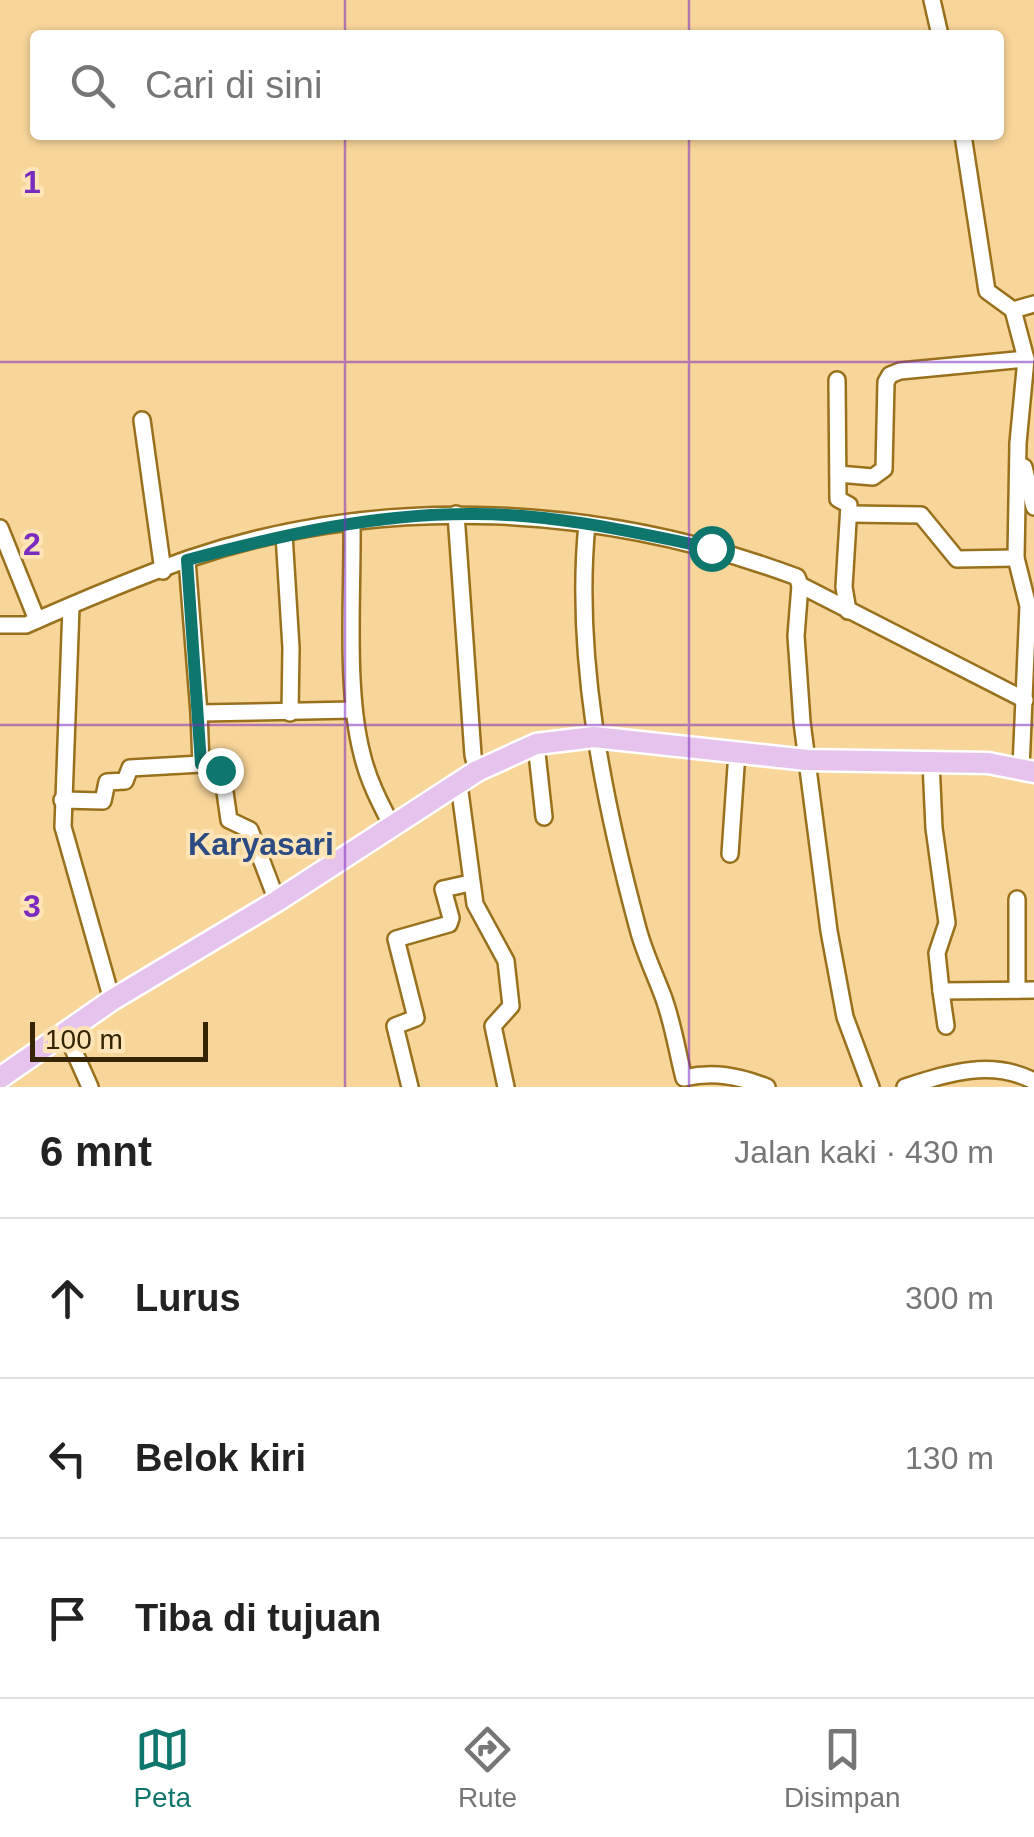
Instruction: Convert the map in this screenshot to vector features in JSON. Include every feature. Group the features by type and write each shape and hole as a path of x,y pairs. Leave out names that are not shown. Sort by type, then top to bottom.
{"main road":[{"path":"0,1078 112,1000 277,901 477,771 536,744 594,737 807,760 931,762 1028,770"}],"street":[{"path":"932,0 939,30"},
{"path":"964,140 987,292 1012,310 1026,359 1018,444 1016,558 1028,606 1028,770"},
{"path":"1012,310 1034,304"},
{"path":"838,474 873,477 884,469 886,382 894,373 1026,359"},
{"path":"837,380 838,499 848,502 849,514 844,587 848,611"},
{"path":"142,420 163,571"},
{"path":"1018,444 1034,507"},
{"path":"456,514 477,771"},
{"path":"4,629 37,620 187,560 284,534 352,522 456,514 586,524 733,554 797,577 800,585 796,636 807,760 840,996 870,1087"},
{"path":"849,514 921,515 954,558 1016,558"},
{"path":"352,522 354,710 361,754 373,790 392,826"},
{"path":"586,524 584,572 594,737 636,924 667,1008 684,1078 735,1076 766,1087"},
{"path":"1017,529 1034,524"},
{"path":"0,528 37,620"},
{"path":"284,534 291,648 290,713"},
{"path":"187,560 201,764"},
{"path":"800,585 1026,700"},
{"path":"71,607 63,827 112,1000"},
{"path":"199,713 354,710"},
{"path":"536,744 544,818"},
{"path":"730,854 737,752"},
{"path":"931,762 934,832 947,924 937,954 946,1026"},
{"path":"62,800 103,801 106,782 125,781 130,768 201,764 222,772 230,821 250,830 277,901"},
{"path":"459,784 475,904 507,966 511,1006 493,1026 506,1087"},
{"path":"410,1087 395,1026 416,1018 396,939 449,924 452,918 443,888 470,884"},
{"path":"1017,990 1018,898"},
{"path":"941,991 1034,990"},
{"path":"66,1033 90,1087"},
{"path":"905,1087 983,1069 1004,1069 1034,1081"}],"district":[{"name":"Karyasari","path":"261,844"}],"route":[{"path":"220,770 201,764 187,560 284,534 352,522 456,514 586,524 711,548"}]}
